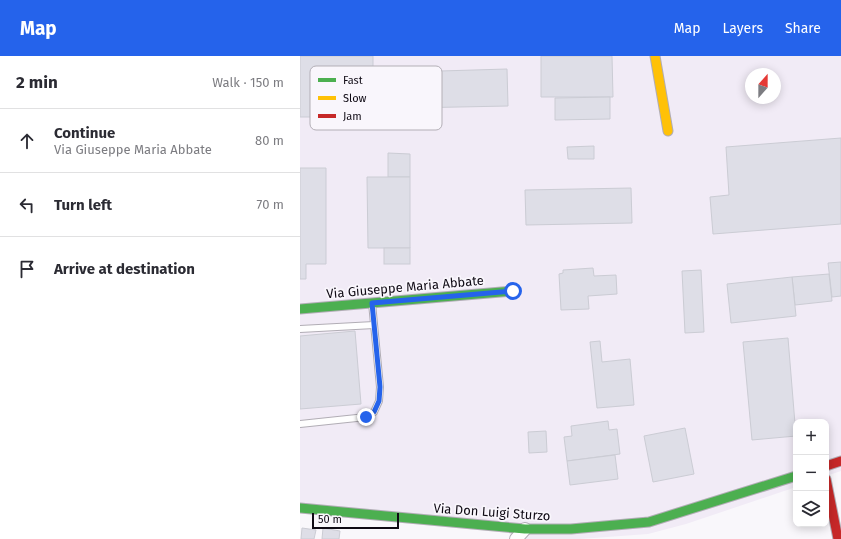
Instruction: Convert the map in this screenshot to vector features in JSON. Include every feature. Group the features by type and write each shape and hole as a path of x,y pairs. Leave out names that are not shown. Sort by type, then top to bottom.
{"street":[{"path":"655,56 668,131"},
{"name":"Via Giuseppe Maria Abbate","path":"300,309 513,291"},
{"path":"829,465 841,462"},
{"name":"Via Don Luigi Sturzo","path":"300,508 525,529 571,529 649,522 793,477"},
{"path":"828,491 838,539"},
{"path":"516,539 525,529"}],"lane":[{"path":"300,424 366,417 374,412 379,401 380,387 372,303"},
{"path":"300,329 374,325"}],"shaded area":[{"path":"300,56 841,56 841,471 829,475 829,419 793,419 793,488 686,524 648,534 580,539 524,539 525,530 300,508"}],"building":[{"path":"300,56 373,56 373,66 310,66 310,117 300,117"},
{"path":"541,56 612,56 613,97 541,97"},
{"path":"507,69 508,106 442,107 442,71"},
{"path":"610,97 610,119 555,120 555,98"},
{"path":"841,138 841,224 713,234 710,197 729,195 726,147"},
{"path":"594,146 594,159 568,159 567,147"},
{"path":"388,153 410,154 410,177 388,177"},
{"path":"300,168 326,168 326,264 306,264 306,279 300,279"},
{"path":"367,177 410,177 410,248 368,248"},
{"path":"631,188 632,223 526,225 525,190"},
{"path":"384,248 410,248 410,264 384,264"},
{"path":"841,262 841,296 832,297 828,263"},
{"path":"593,268 594,276 616,275 617,294 588,296 589,309 561,310 559,274 563,273 563,270"},
{"path":"701,270 704,332 685,333 682,271"},
{"path":"829,274 832,301 795,305 792,277"},
{"path":"792,277 796,316 731,323 727,284"},
{"path":"355,331 361,404 300,409 300,336"},
{"path":"788,338 795,419 793,419 793,436 752,440 743,342"},
{"path":"600,341 602,362 630,359 634,405 597,408 590,342"},
{"path":"608,421 609,430 617,429 620,454 567,461 564,437 572,436 571,426"},
{"path":"685,428 694,474 653,482 644,436"},
{"path":"546,431 547,452 529,453 528,432"},
{"path":"615,455 618,479 570,485 567,461"},
{"path":"302,528 316,530 314,539 301,539"},
{"path":"323,528 340,531 339,539 322,539"}],"traffic: fast":[{"path":"300,309 513,291"},
{"path":"300,508 525,529 571,529 649,522 793,477"}],"traffic: slow":[{"path":"655,56 668,131"}],"traffic: jam":[{"path":"829,465 841,461"},
{"path":"828,491 838,539"}],"route":[{"path":"366,417 374,412 379,401 380,387 372,303 513,291"}]}
